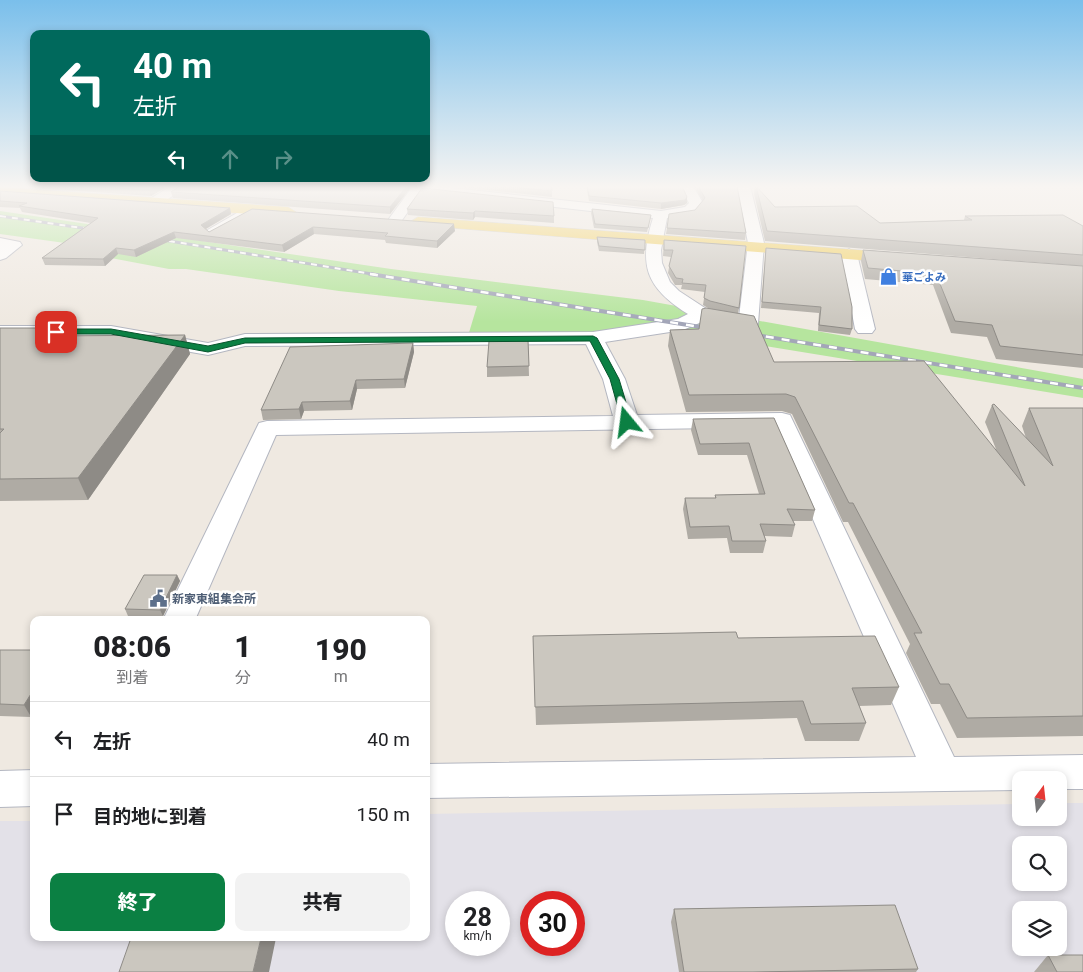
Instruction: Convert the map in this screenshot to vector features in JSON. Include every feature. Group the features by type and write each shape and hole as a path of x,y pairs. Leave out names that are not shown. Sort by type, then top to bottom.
{"main road":[{"path":"549,231 917,259"}],"street":[{"path":"656,231 653,239 654,270 661,285 680,302 702,315 748,324 755,247 752,231"},
{"path":"0,243 14,246 0,255"},
{"path":"849,254 865,329"},
{"path":"0,332 111,332 208,349 245,340 593,338 683,324 702,315"},
{"path":"593,338 614,379 627,422"},
{"path":"181,616 267,428 782,420 943,774"},
{"path":"430,782 1083,772"},
{"path":"0,788 30,788"}],"shaded area":[{"path":"1068,803 1083,803 1083,972 0,972 0,821 30,821 30,941 430,941 430,814 1012,804 1012,826 1068,826"}],"green space":[{"path":"0,231 137,231 391,269 643,300 1083,379 1083,398 656,328 593,338 468,336 477,306 339,291 186,269 169,269 95,255 101,248 0,234"}],"building":[{"path":"79,231 305,231 282,245 174,232 134,250 116,248 103,259 42,258"},
{"path":"368,231 447,231 437,241 385,236 388,233"},
{"path":"720,231 746,231 746,233"},
{"path":"772,231 1083,231 1083,255"},
{"path":"597,237 645,240 645,250 599,246"},
{"path":"664,240 746,246 739,308 704,298 706,285 682,283 683,279 676,278 669,266 673,250 664,250"},
{"path":"766,248 841,254 852,307 852,329 819,325 821,307 762,302"},
{"path":"863,250 1083,266 1083,355 1000,346 992,325 955,321 936,274 868,268"},
{"path":"706,308 754,316 774,362 924,361 1025,486 992,405 994,404 1053,466 1029,408 1083,408 1083,716 967,718 949,684 940,684 914,633 922,633 853,503 849,503 795,397 786,394 689,395 670,330 699,329 702,309"},
{"path":"0,328 50,328 42,336 185,335 78,478 0,479 0,433 4,429 0,429"},
{"path":"528,340 529,366 487,367 489,341"},
{"path":"413,343 404,379 356,380 350,401 302,402 299,409 261,410 290,347"},
{"path":"774,418 815,510 787,509 795,525 760,524 766,541 732,541 729,526 690,527 685,498 716,498 715,495 765,494 749,443 700,444 693,419"},
{"path":"144,575 177,575 160,610 125,609"},
{"path":"736,632 738,638 875,636 899,687 852,688 866,723 811,724 803,701 535,707 533,636"},
{"path":"0,650 30,650 30,695 24,705 0,704"},
{"path":"895,905 918,969 684,972 674,909"},
{"path":"130,941 260,941 253,972 119,972"},
{"path":"1083,955 1083,972 1057,972 1049,956"}],"railway":[{"path":"157,239 378,275"},
{"path":"370,274 713,329"},
{"path":"750,334 1083,388"}],"place":[{"name":"華ごよみ","path":"888,277"},
{"name":"新家東組集会所","path":"158,599"}],"route":[{"path":"56,332 111,332 208,349 245,340 593,338 614,379 627,422"}]}
